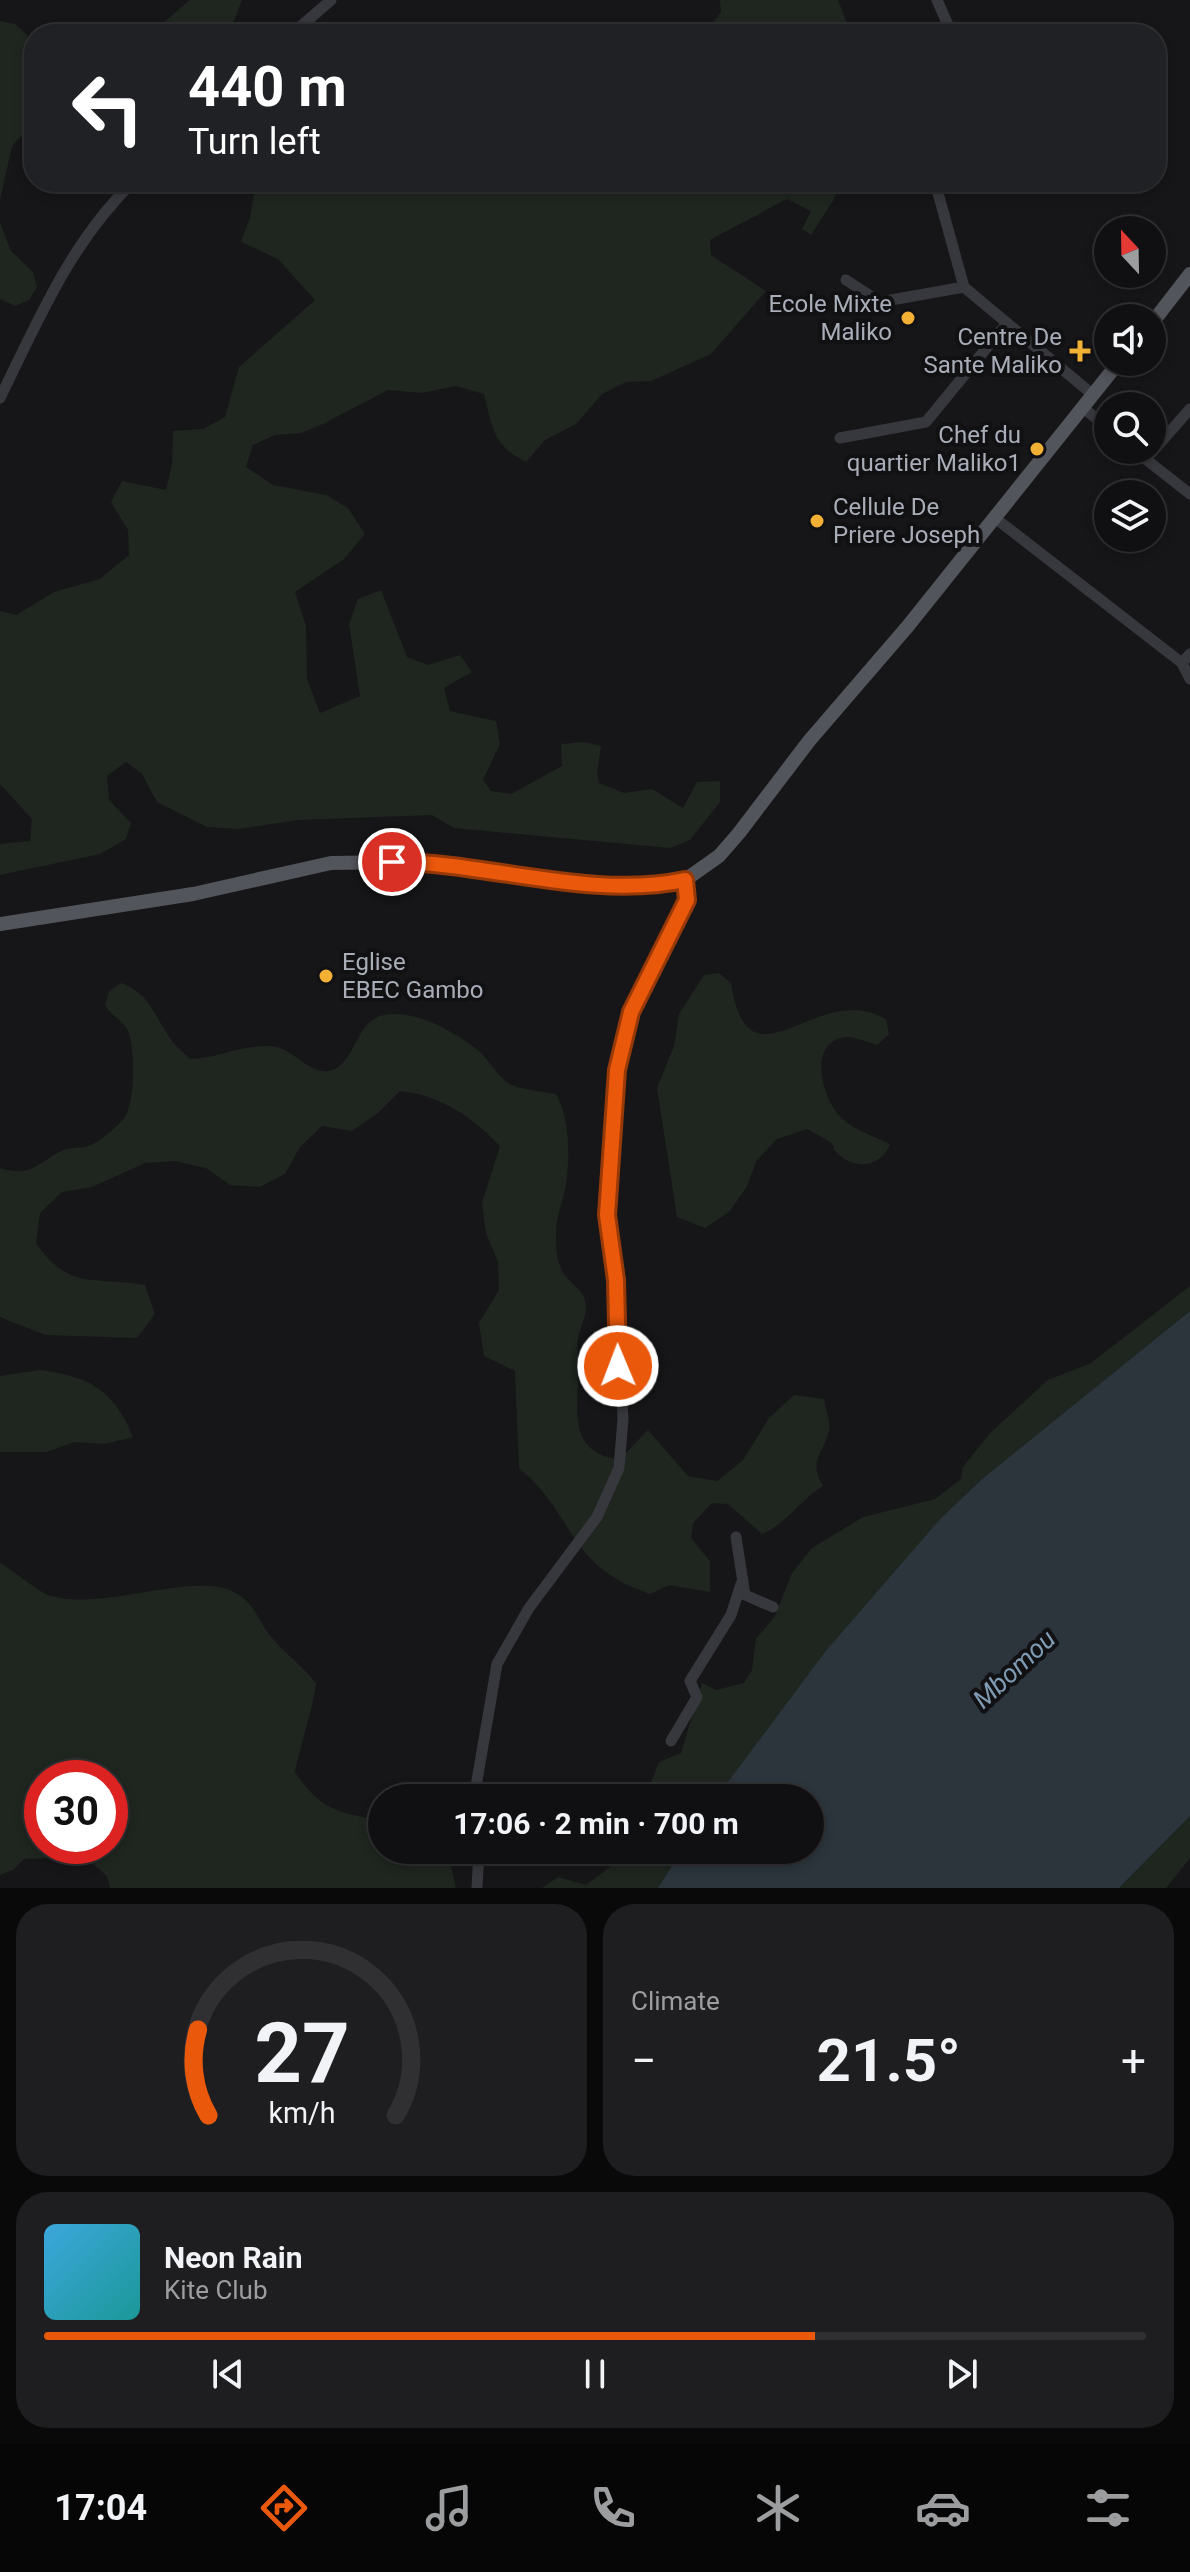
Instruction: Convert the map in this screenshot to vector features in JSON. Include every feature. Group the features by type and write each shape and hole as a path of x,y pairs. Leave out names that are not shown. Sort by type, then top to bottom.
{"main road":[{"path":"1166,305 1190,274"},
{"path":"0,924 193,894 331,863 399,862 598,883 667,884 685,880 719,856 739,833 809,741 995,518 1107,376"}],"street":[{"path":"303,24 331,0"},
{"path":"937,0 948,24"},
{"path":"0,398 65,267 96,221 124,192"},
{"path":"938,192 964,287 1092,394"},
{"path":"846,280 880,302 964,287"},
{"path":"840,438 926,422 1007,323"},
{"path":"1082,407 1094,417"},
{"path":"1166,436 1190,409"},
{"path":"1152,464 1190,494"},
{"path":"995,518 1186,659 1190,679"},
{"path":"476,1784 497,1664 529,1608 597,1517 619,1468 623,1419 616,1280 607,1215 617,1070 631,1012 687,900 685,880"},
{"path":"736,1537 745,1595 773,1607"},
{"path":"671,1741 697,1697 690,1681 731,1615 741,1584"},
{"path":"477,1888 478,1864"}],"shaded area":[{"path":"190,0 242,0 233,24 162,24"},
{"path":"720,0 838,0 847,24 712,24 721,12"},
{"path":"0,21 15,24 24,32 24,133 12,146 0,200"},
{"path":"254,192 836,192 811,235 802,229 811,211 787,199 710,240 711,255 766,291 711,354 651,381 626,382 602,394 576,424 545,440 526,462 507,450 496,435 484,394 456,386 422,393 388,390 301,433 275,435 253,445 246,467 273,485 326,495 348,508 365,534 344,559 295,592 306,626 307,679 320,713 360,696 349,624 358,599 381,590 407,657 428,665 460,655 472,672 444,688 450,711 496,721 500,744 483,780 491,791 511,794 562,766 561,744 584,742 601,746 597,773 599,783 624,793 652,789 683,808 697,782 720,781 720,802 690,840 670,848 454,828 432,815 297,820 239,829 207,827 157,802 142,774 126,762 107,776 109,800 131,823 126,839 100,854 0,875 0,844 30,841 32,819 0,784 0,611 16,615 54,592 100,579 129,555 128,530 111,502 122,481 166,490 172,465 173,431 203,429 225,417 239,367 315,300 278,259 241,242 250,218"},
{"path":"0,223 11,251 33,272 37,287 29,300 15,306 0,299"},
{"path":"719,973 731,983 740,1016 753,1031 769,1034 834,1013 860,1011 886,1019 889,1034 877,1045 851,1037 835,1040 822,1057 821,1069 826,1093 842,1119 890,1144 881,1158 860,1164 844,1159 830,1142 807,1129 777,1139 757,1160 746,1188 729,1212 705,1228 677,1217 657,1088 674,1046 679,1014 704,975"},
{"path":"121,983 144,998 170,1038 190,1059 270,1046 286,1051 314,1068 328,1071 343,1063 372,1020 395,1014 406,1015 440,1026 461,1038 479,1051 508,1083 556,1094 564,1115 568,1150 566,1184 556,1226 557,1253 561,1269 581,1293 586,1308 577,1347 577,1417 584,1440 604,1456 620,1459 648,1430 688,1476 717,1481 743,1460 769,1418 794,1395 824,1399 829,1431 817,1464 823,1486 779,1524 762,1534 728,1504 712,1503 693,1523 691,1538 710,1561 710,1592 669,1585 650,1594 622,1582 586,1554 538,1486 519,1468 515,1371 484,1356 479,1323 499,1290 498,1262 486,1233 482,1203 500,1146 455,1109 415,1093 400,1091 378,1113 352,1131 322,1126 300,1147 285,1174 260,1187 230,1185 206,1168 175,1161 145,1163 92,1187 62,1192 40,1213 36,1243 60,1269 71,1275 145,1285 155,1314 137,1338 45,1335 0,1317 0,1168 26,1170 65,1149 91,1145 125,1117 132,1087 131,1045 126,1027 105,1005 109,991"},
{"path":"1190,1286 1190,1311 982,1479 941,1518 727,1784 650,1784 659,1762 681,1753 702,1683 716,1690 744,1683 752,1670 756,1639 775,1616 792,1573 812,1548 863,1517 935,1499 961,1479 963,1467 990,1433 1048,1380 1091,1363"},
{"path":"40,1370 73,1376 98,1388 117,1408 133,1437 105,1444 75,1442 46,1452 0,1452 0,1376"},
{"path":"0,1563 51,1596 97,1599 196,1586 217,1587 242,1597 273,1639 316,1683 295,1772 304,1785 332,1808 368,1818 368,1864 450,1864 456,1888 110,1888 107,1876 93,1864 128,1864 128,1760 24,1760 24,1859 13,1870 0,1875"},
{"path":"1190,1816 1190,1858 1166,1888 1119,1888"},
{"path":"612,1864 673,1864 658,1888 542,1888 558,1877 586,1885"}],"water":[{"name":"Mbomou","path":"1190,1311 1190,1816 1119,1888 658,1888 673,1864 824,1864 824,1784 726,1784 825,1652 941,1518 982,1479"}],"place":[{"name":"Ecole Mixte Maliko","path":"908,318"},
{"name":"Centre De Sante Maliko","path":"1080,351"},
{"name":"Chef du quartier Maliko1","path":"1037,449"},
{"name":"Cellule De Priere Joseph","path":"817,521"},
{"name":"Eglise EBEC Gambo","path":"326,976"}],"route":[{"path":"392,862 598,883 667,884 685,880 687,900 631,1012 617,1070 607,1215 616,1280 618,1366"}]}
